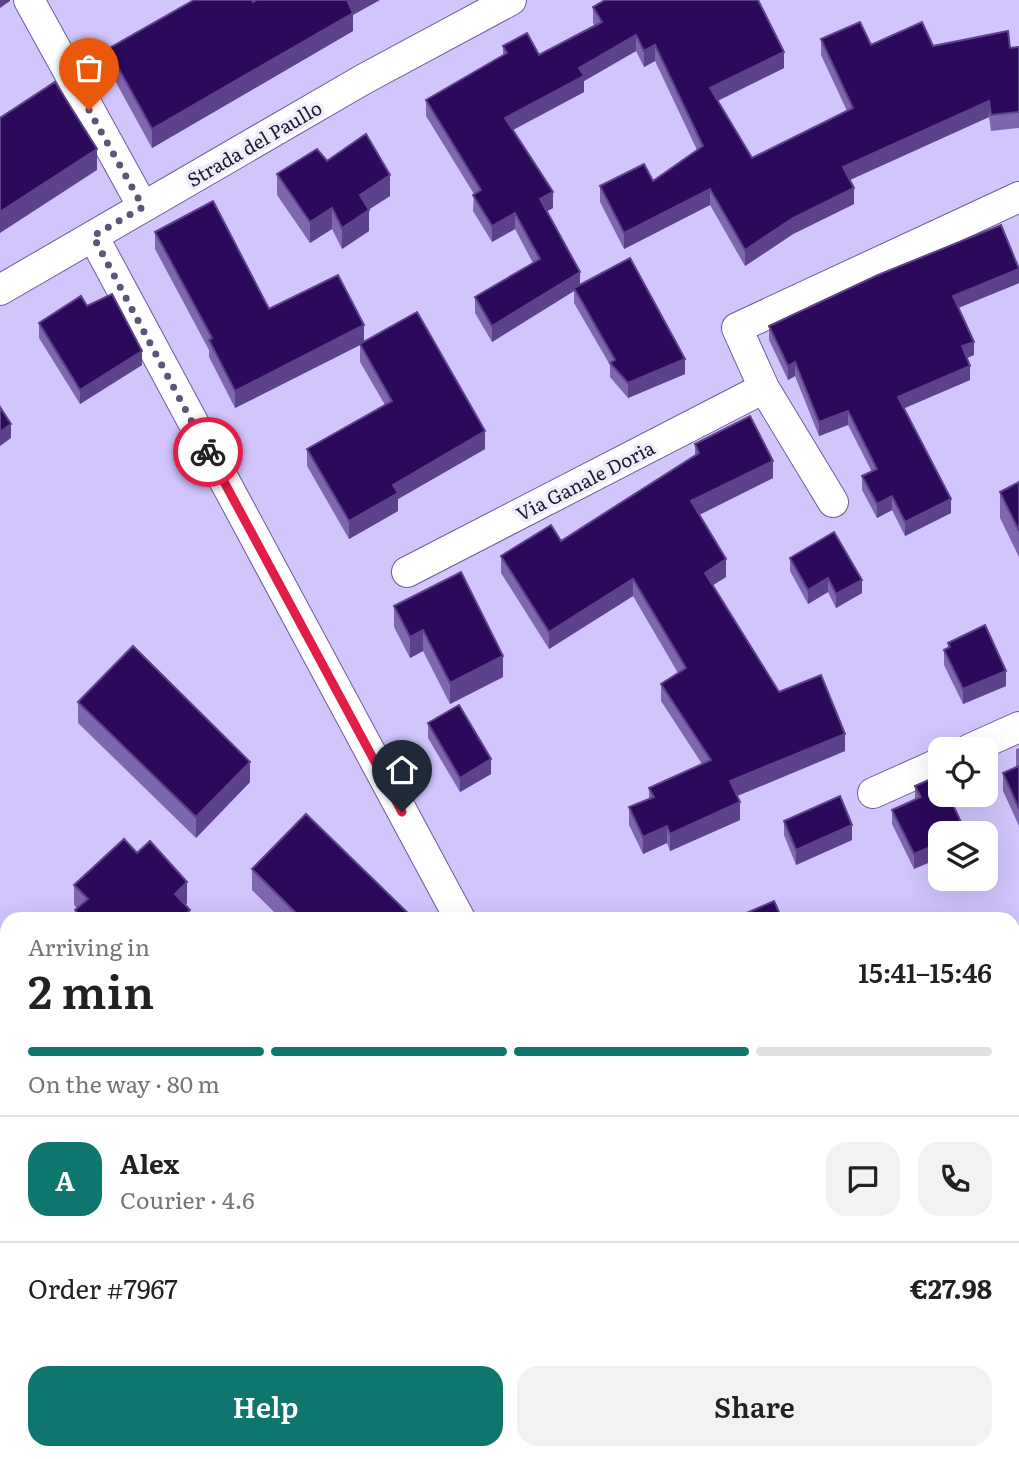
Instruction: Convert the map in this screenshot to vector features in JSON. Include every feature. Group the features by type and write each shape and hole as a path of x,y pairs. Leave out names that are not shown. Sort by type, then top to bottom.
{"street":[{"path":"29,0 143,207"},
{"name":"Strada del Paullo","path":"0,290 408,54 511,0"},
{"path":"832,502 764,388 737,328 1019,197"},
{"path":"93,236 456,912"},
{"name":"Via Ganale Doria","path":"407,572 764,388"},
{"path":"997,737 1019,727"},
{"path":"873,793 928,768"}],"building":[{"path":"194,0 347,0 353,13 152,129 108,49"},
{"path":"605,0 758,0 784,52 710,88 752,158 853,108 821,39 860,22 871,45 922,22 933,46 1008,31 1010,48 1019,47 1019,112 991,115 989,101 843,167 854,188 793,218 745,250 710,189 624,233 600,186 644,164 653,181 703,146 655,45 644,51 636,35 579,68 584,76 505,118 553,192 540,199 580,272 492,326 475,297 540,259 515,213 492,226 473,195 481,190 426,100 507,53 503,46 527,33 539,55 602,22 593,7"},
{"path":"55,82 97,149 0,212 0,118"},
{"path":"366,134 390,175 360,195 369,210 342,228 332,208 310,222 277,174 317,149 327,161"},
{"path":"213,201 269,309 338,275 364,325 235,391 209,340 212,338 155,232"},
{"path":"1001,225 1019,269 953,296 974,342 962,346 970,366 898,397 951,499 905,522 892,496 877,504 862,476 877,469 848,411 819,422 795,362 788,366 769,326 878,275"},
{"path":"630,258 685,359 628,383 610,363 615,360 574,288"},
{"path":"112,294 142,351 80,390 39,323 81,296 87,306"},
{"path":"417,312 485,431 393,485 398,493 349,521 307,449 392,401 360,344"},
{"path":"0,407 11,424 0,432"},
{"path":"750,416 773,461 691,501 726,559 705,573 779,692 821,675 845,734 730,781 740,802 670,834 667,826 643,837 629,807 654,797 649,788 711,760 661,684 686,668 633,579 549,632 501,556 551,525 561,541 699,453 695,444"},
{"path":"1019,482 1019,531 1000,492"},
{"path":"834,532 862,580 836,594 828,578 808,590 790,558"},
{"path":"461,572 503,656 450,683 423,630 410,637 394,606"},
{"path":"985,625 1006,671 963,689 944,650 950,647 948,643"},
{"path":"133,646 250,762 196,817 78,702"},
{"path":"459,705 491,759 460,778 428,723"},
{"path":"1019,766 1019,809 1003,773"},
{"path":"928,780 928,807 954,807 960,821 928,821 928,848 914,854 892,810 921,797 915,786"},
{"path":"840,796 852,825 796,850 784,821"},
{"path":"306,814 407,912 295,912 252,869"},
{"path":"124,839 137,853 150,841 187,882 175,894 190,910 77,912 75,910 88,899 74,885"},
{"path":"774,901 779,912 749,912"}],"way so far":[{"path":"89,110 143,207 93,236 208,452"}],"route":[{"path":"208,452 402,812"}]}
